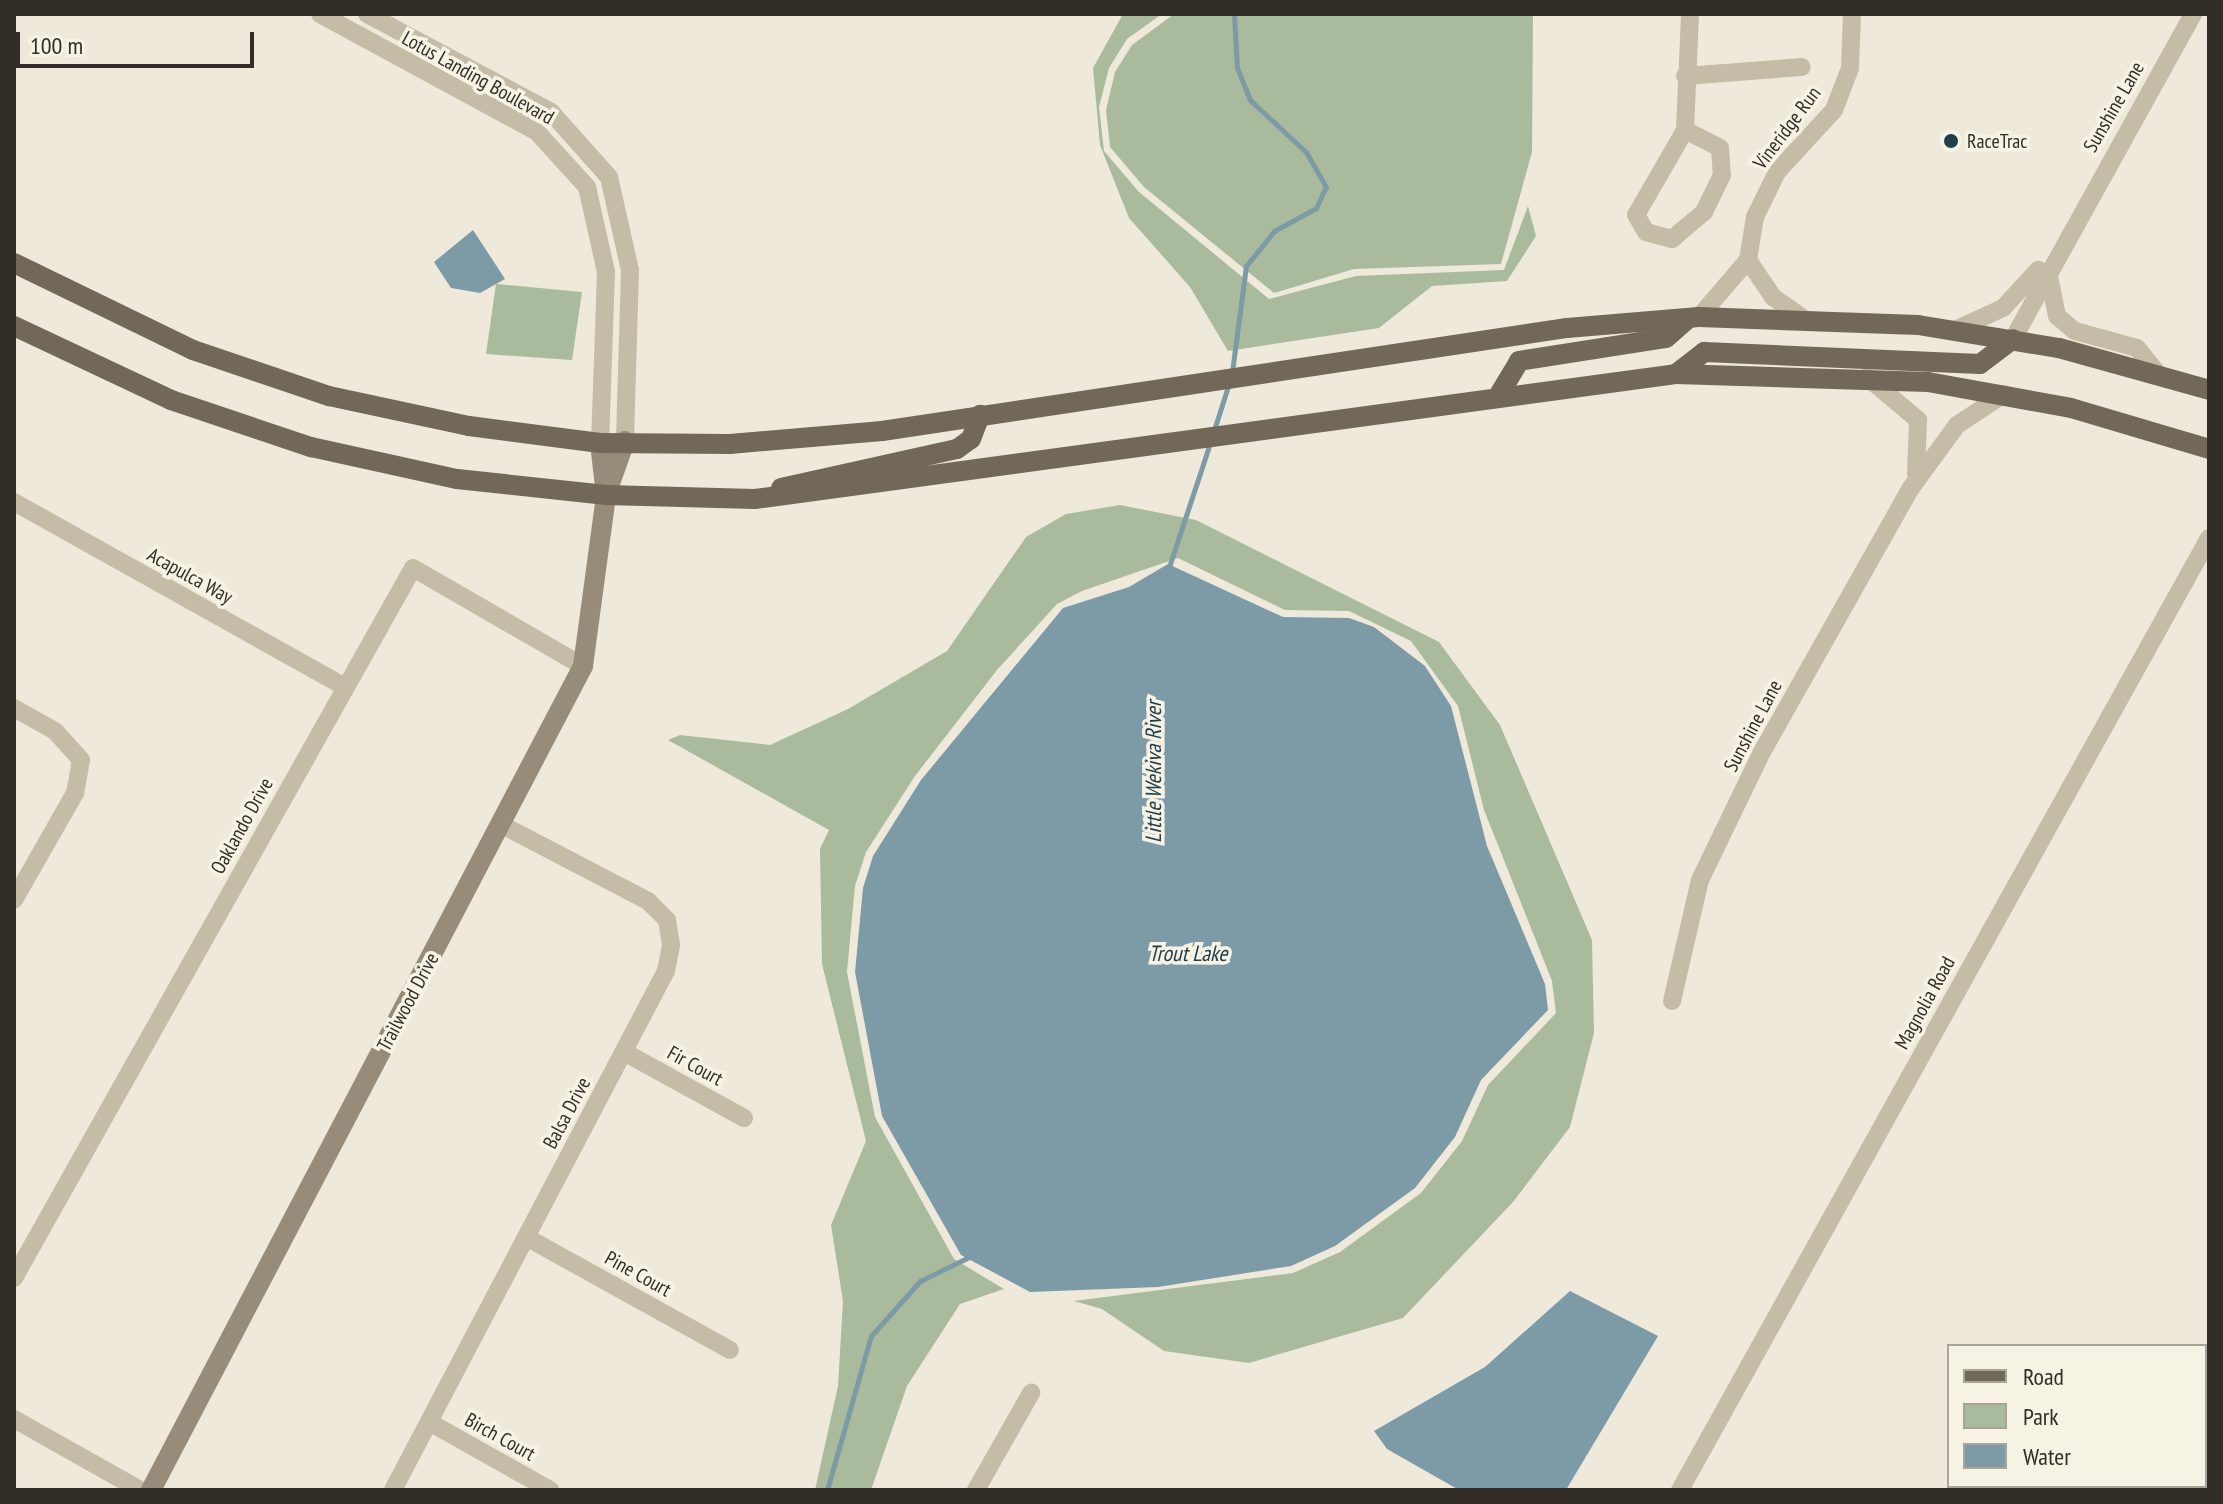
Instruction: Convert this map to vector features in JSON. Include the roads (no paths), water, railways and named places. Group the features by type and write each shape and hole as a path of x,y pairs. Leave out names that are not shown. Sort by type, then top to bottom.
{"main road":[{"path":"14,263 193,350 329,396 469,426 600,443 785,441 1192,386 1567,328 1694,317 1802,317 1955,330 2013,339 2157,373 2209,390"},
{"path":"1500,393 1519,361 1666,338 1694,317"},
{"path":"14,326 171,400 311,447 457,479 606,495 755,499 1500,393 1676,374 1864,375 2004,394 2209,449"},
{"path":"1676,374 1704,352 1980,364 2013,339"},
{"path":"755,499 801,480 957,449 971,439 980,415"}],"street":[{"name":"Lotus Landing Boulevard","path":"320,14 537,132 587,187 606,272 600,443"},
{"name":"Lotus Landing Boulevard","path":"367,14 551,112 609,177 630,270 625,441"},
{"path":"1685,130 1720,148 1722,175 1704,212 1672,239 1646,232 1636,215 1685,130 1690,14"},
{"name":"Vineridge Run","path":"1748,260 1755,217 1777,172 1834,110 1850,68 1852,14"},
{"name":"Sunshine Lane","path":"2013,339 2073,222 2193,14"},
{"path":"1685,76 1802,67"},
{"name":"Sunshine Lane","path":"1955,330 2022,292 2073,222"},
{"path":"1694,317 1748,260 1773,297 1802,317"},
{"path":"2049,268 2057,316 2075,331 2137,348 2157,373"},
{"name":"Sunshine Lane","path":"1864,375 1918,420 1922,440 1911,488"},
{"name":"Sunshine Lane","path":"1672,1001 1700,880 1765,747 1911,488 1957,425 2004,394"},
{"name":"Trailwood Drive","path":"151,1490 583,666 606,495 625,441"},
{"name":"Trailwood Drive","path":"600,443 606,495"},
{"name":"Acapulca Way","path":"14,502 345,687"},
{"name":"Magnolia Road","path":"1680,1490 2209,538"},
{"name":"Oaklando Drive","path":"14,1278 413,568 583,666"},
{"path":"14,708 55,731 81,760 75,793 14,900"},
{"name":"Balsa Drive","path":"393,1490 666,971 667,920 648,901 502,825"},
{"name":"Fir Court","path":"624,1052 744,1118"},
{"name":"Pine Court","path":"526,1237 730,1350"},
{"path":"976,1490 1031,1393"},
{"path":"14,1419 140,1490"},
{"name":"Birch Court","path":"429,1422 550,1490"}],"water":[{"path":"473,230 505,279 480,293 451,288 434,262"},
{"name":"Trout Lake","path":"1168,564 1283,617 1349,618 1374,627 1425,666 1451,706 1487,846 1545,984 1548,1010 1481,1080 1455,1137 1415,1188 1335,1246 1291,1266 1158,1287 1030,1292 961,1255 882,1116 855,972 863,888 873,856 921,780 1063,608 1129,587"},
{"path":"1570,1291 1658,1336 1566,1490 1459,1490 1387,1449 1374,1431 1485,1367"}],"waterway":[{"name":"Little Wekiva River","path":"1232,372 1246,266 1274,231 1316,208 1326,187 1306,152 1250,100 1237,68 1234,14"},
{"name":"Little Wekiva River","path":"1214,430 1228,386"},
{"name":"Little Wekiva River","path":"1168,570 1210,443"},
{"name":"Little Wekiva River","path":"827,1490 871,1336 920,1281 971,1256"}],"place":[{"name":"RaceTrac","path":"1951,141"}]}
